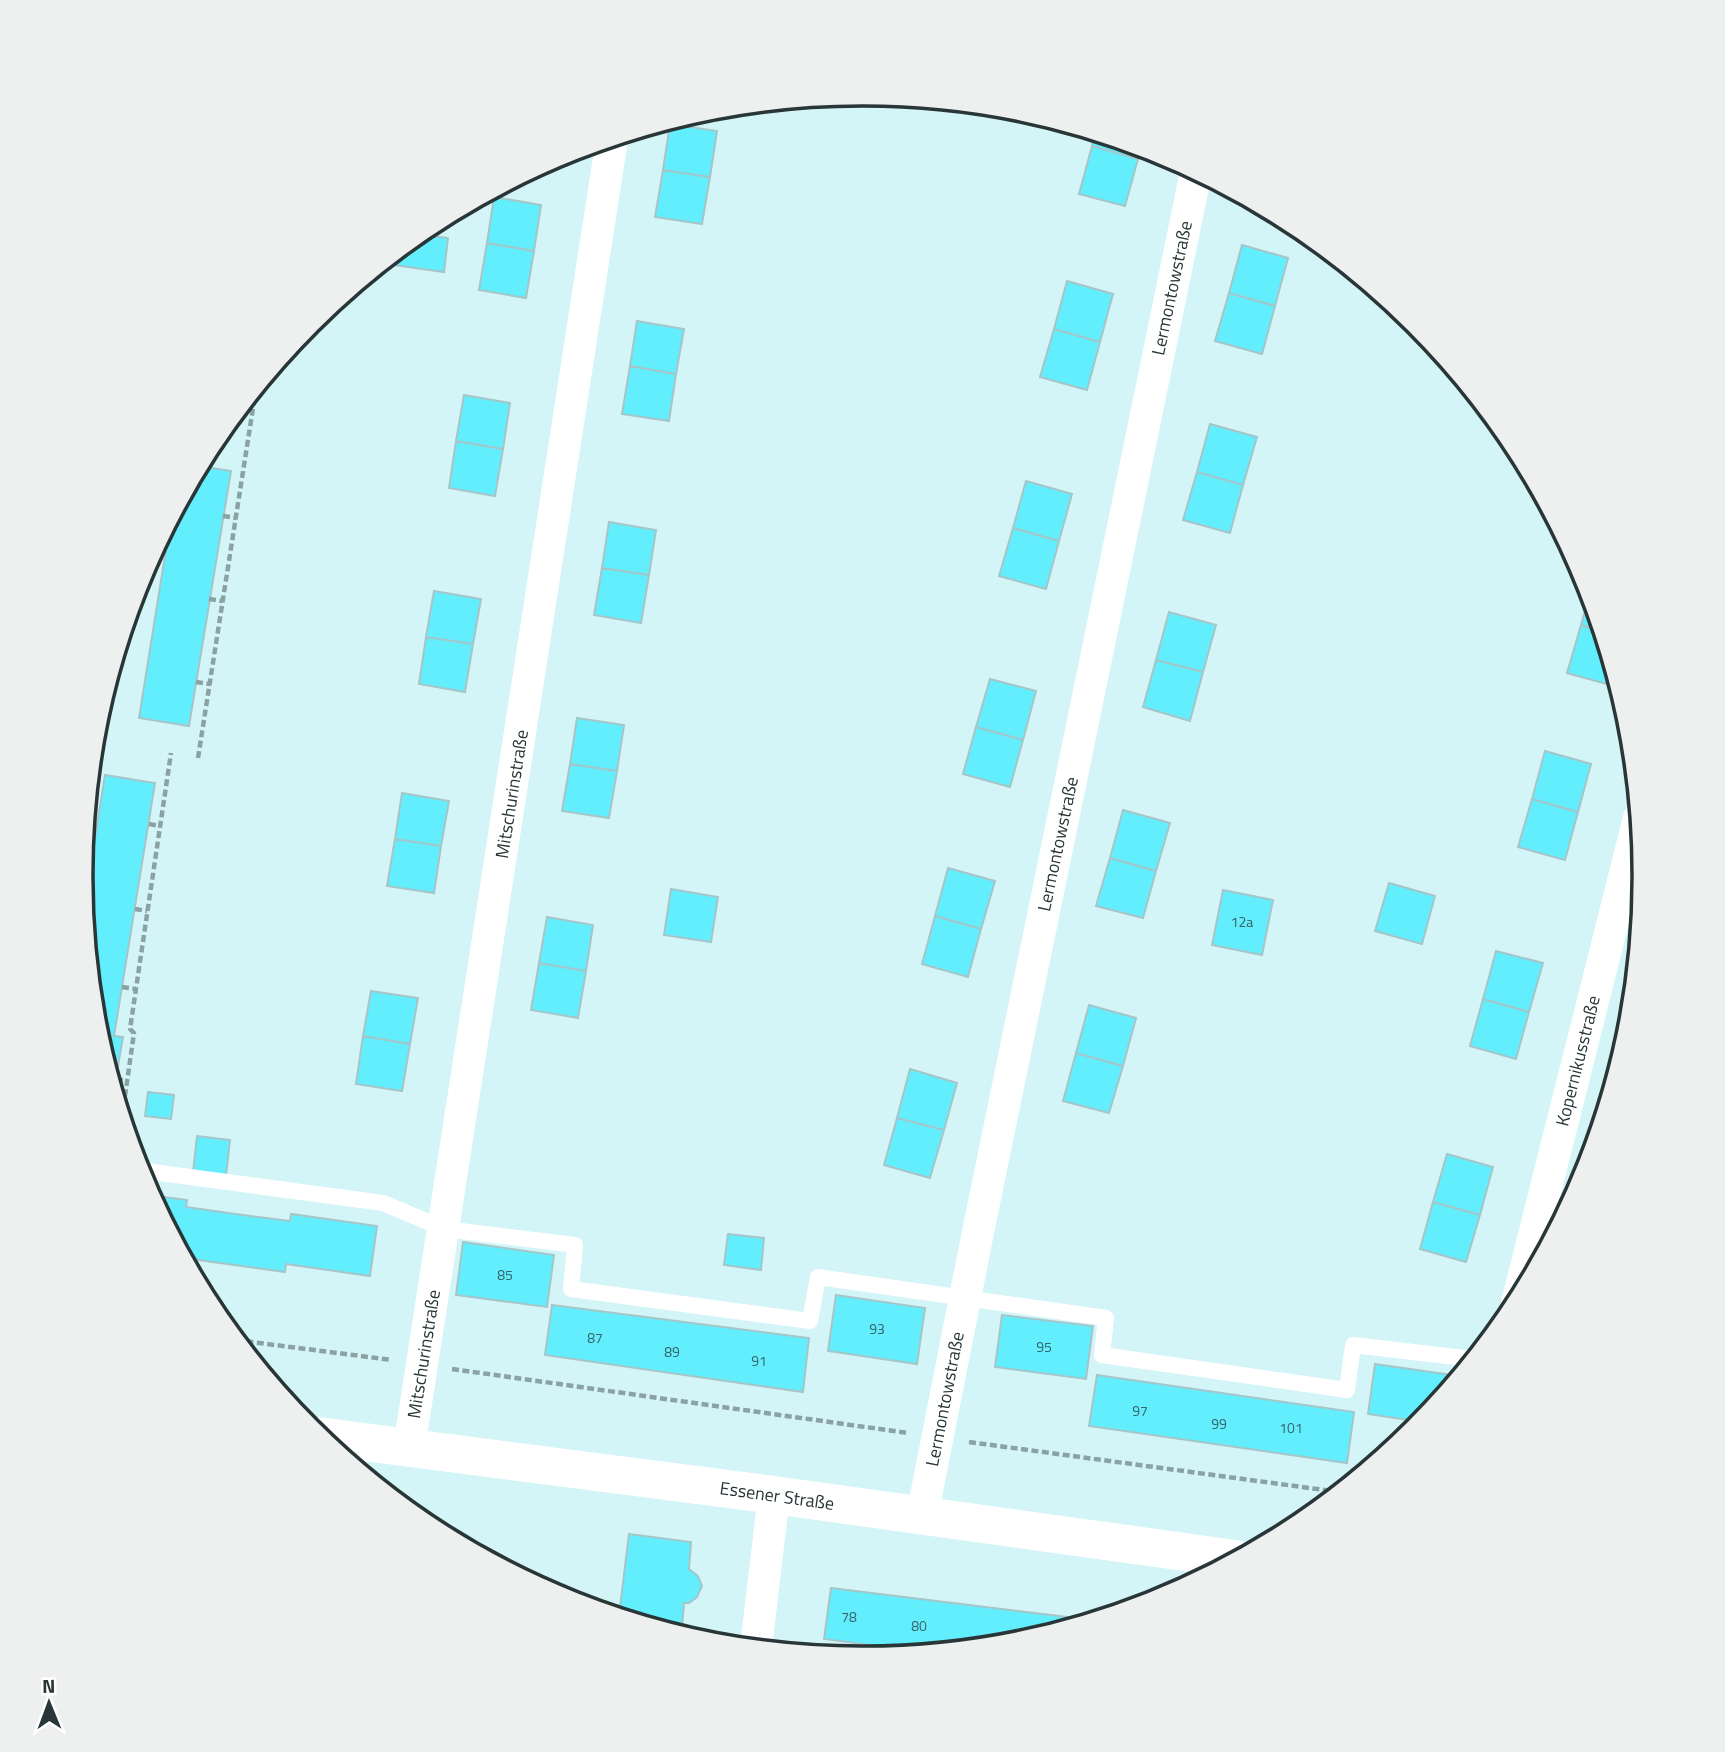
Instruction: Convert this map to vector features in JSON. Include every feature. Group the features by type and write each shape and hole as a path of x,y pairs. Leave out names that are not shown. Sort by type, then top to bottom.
{"main road":[{"name":"Essener Straße","path":"338,1439 1220,1557"}],"street":[{"name":"Mitschurinstraße","path":"409,1448 611,149"},
{"name":"Lermontowstraße","path":"922,1516 1194,182"},
{"name":"Kopernikusstraße","path":"1529,1260 1631,848"},
{"path":"757,1638 774,1495"}],"lane":[{"path":"151,1172 383,1203 445,1229 575,1245 571,1289 810,1321 818,1277 1106,1318 1102,1355 1347,1390 1353,1345 1463,1358"}],"path":[{"path":"198,758 253,405"},
{"path":"223,516 236,518"},
{"path":"209,599 223,601"},
{"path":"196,682 210,684"},
{"path":"125,1095 134,1033 130,1029 171,753"},
{"path":"149,824 160,826"},
{"path":"135,909 147,911"},
{"path":"122,986 136,989"},
{"path":"121,1080 127,1081"},
{"path":"249,1341 1326,1490"}],"building":[{"path":"687,127 717,131 710,177 663,170 669,131"},
{"path":"1093,142 1138,158 1138,159 1092,146"},
{"path":"1092,146 1138,159 1125,206 1079,194"},
{"path":"663,170 710,177 702,224 655,217"},
{"path":"499,198 541,205 534,251 487,243 493,201"},
{"path":"435,236 448,238 444,272 394,265"},
{"path":"487,243 534,251 526,298 479,290"},
{"path":"1242,245 1288,258 1275,306 1229,293"},
{"path":"1067,281 1113,294 1100,342 1054,329"},
{"path":"1229,293 1275,306 1262,354 1215,341"},
{"path":"637,321 684,329 676,374 630,366"},
{"path":"1054,329 1100,342 1087,390 1040,377"},
{"path":"630,366 676,374 669,421 622,414"},
{"path":"464,395 510,403 503,449 456,441"},
{"path":"1210,424 1257,437 1243,485 1197,472"},
{"path":"456,441 503,449 495,496 449,488"},
{"path":"210,468 231,471 189,726 139,718 166,549"},
{"path":"1197,472 1243,485 1230,533 1183,520"},
{"path":"1026,481 1072,494 1059,541 1013,528"},
{"path":"609,522 656,530 649,575 602,568"},
{"path":"1013,528 1059,541 1046,589 999,576"},
{"path":"602,568 649,575 641,623 594,615"},
{"path":"434,591 481,599 473,644 426,637"},
{"path":"1585,611 1591,628 1581,625"},
{"path":"1169,612 1216,625 1203,672 1156,660"},
{"path":"1581,625 1591,628 1608,684 1567,673"},
{"path":"426,637 473,644 465,692 419,684"},
{"path":"1156,660 1203,672 1190,721 1143,707"},
{"path":"990,679 1036,691 1023,740 976,727"},
{"path":"577,718 624,725 617,771 570,764"},
{"path":"976,727 1023,740 1010,787 963,774"},
{"path":"1545,751 1591,764 1578,812 1532,799"},
{"path":"570,764 617,771 609,818 562,811"},
{"path":"105,775 155,783 114,1036 123,1037 118,1069 99,976 94,926 94,847"},
{"path":"402,793 449,801 441,846 395,839"},
{"path":"1532,799 1578,812 1565,860 1518,847"},
{"path":"1123,810 1170,823 1156,871 1110,858"},
{"path":"395,839 441,846 434,893 387,886"},
{"path":"1110,858 1156,871 1143,918 1096,906"},
{"path":"948,868 995,881 981,929 935,916"},
{"path":"1389,883 1435,896 1422,944 1375,931"},
{"path":"671,889 718,897 711,942 664,935"},
{"path":"1223,890 1273,900 1262,955 1212,945"},
{"path":"935,916 981,929 968,977 922,964"},
{"path":"547,917 593,925 586,971 539,963"},
{"path":"1496,951 1543,963 1529,1012 1483,999"},
{"path":"539,963 586,971 578,1018 531,1010"},
{"path":"371,991 418,998 410,1044 363,1036"},
{"path":"1483,999 1529,1012 1516,1059 1470,1046"},
{"path":"1089,1005 1136,1018 1123,1066 1076,1053"},
{"path":"363,1036 410,1044 402,1091 356,1084"},
{"path":"1076,1053 1123,1066 1109,1113 1063,1101"},
{"path":"910,1069 957,1083 944,1130 897,1118"},
{"path":"148,1092 174,1095 171,1119 145,1116"},
{"path":"897,1118 944,1130 930,1178 884,1165"},
{"path":"197,1136 230,1140 226,1176 193,1172"},
{"path":"1447,1154 1493,1167 1480,1215 1433,1202"},
{"path":"163,1197 187,1200 186,1207 250,1216 290,1221 291,1214 377,1226 370,1276 286,1264 285,1272 195,1260"},
{"path":"1433,1202 1480,1215 1466,1262 1420,1249"},
{"path":"728,1234 764,1238 761,1270 724,1265"},
{"path":"463,1242 554,1255 547,1307 456,1295"},
{"path":"836,1295 925,1308 917,1364 828,1351"},
{"path":"552,1305 809,1338 803,1392 545,1355"},
{"path":"1002,1315 1093,1326 1086,1379 995,1367"},
{"path":"1375,1364 1449,1375 1407,1420 1368,1414"},
{"path":"1097,1375 1354,1412 1347,1463 1089,1426"},
{"path":"629,1534 691,1542 689,1569 698,1576 702,1586 697,1597 684,1603 682,1624 620,1607"},
{"path":"831,1588 1070,1617 1013,1631 913,1644 874,1646 824,1639"}]}
